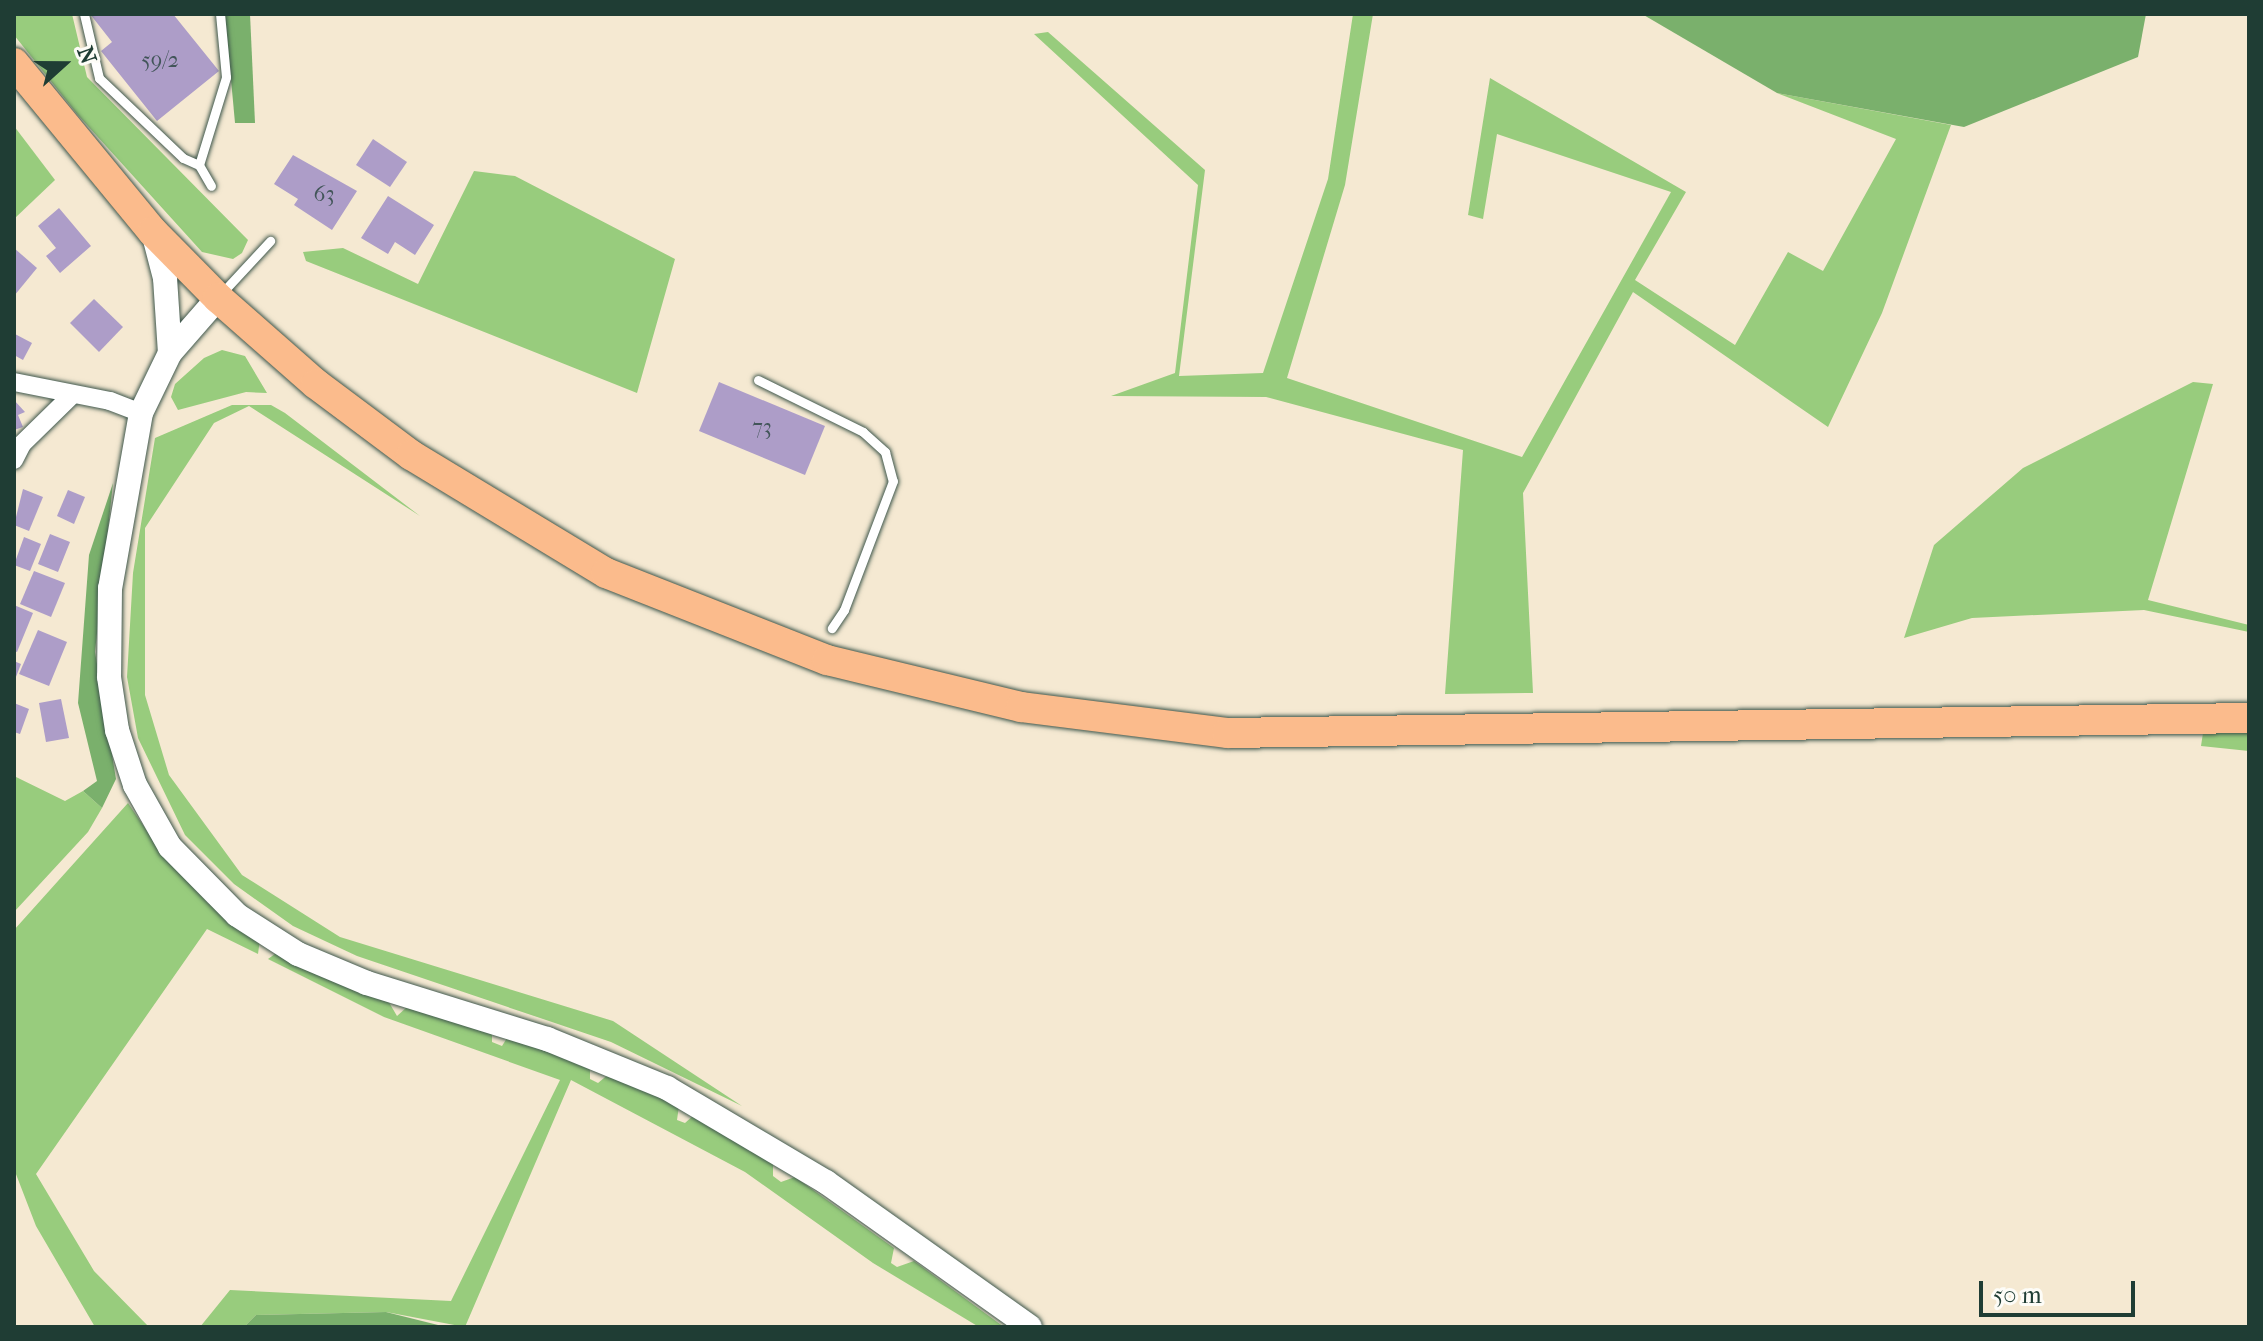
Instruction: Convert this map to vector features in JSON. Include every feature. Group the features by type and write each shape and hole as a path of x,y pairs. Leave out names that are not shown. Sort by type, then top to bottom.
{"main road":[{"path":"14,63 153,232 218,298 316,384 411,455 606,573 827,660 1021,707 1227,733 2249,718"}],"street":[{"path":"153,232 165,278 170,353"},
{"path":"218,298 170,353 141,413 110,588 111,696 135,785 170,847 194,876 237,915 298,954 367,983 547,1039 667,1088 826,1182 1030,1327"},
{"path":"14,382 71,396 110,401 141,413"},
{"path":"14,460 22,444 65,408 71,396"}],"lane":[{"path":"84,14 99,78 183,158 199,165 211,186"},
{"path":"199,165 226,77 220,14"},
{"path":"218,298 270,241"},
{"path":"758,380 863,432 885,452 893,481 844,610 832,628"}],"green space":[{"path":"14,14 72,14 87,77 248,240 242,253 233,259 202,252 77,114 14,35"},
{"path":"225,14 250,14 255,123 235,123"},
{"path":"1353,14 1373,14 1345,185 1287,378 1522,457 1671,192 1497,134 1483,219 1468,215 1490,78 1686,192 1635,280 1735,345 1788,252 1823,271 1896,139 1777,93 1951,125 1882,313 1828,427 1633,292 1523,493 1533,693 1445,694 1463,450 1266,397 1111,396 1175,373 1198,185 1034,34 1048,32 1205,170 1179,376 1263,373 1328,179"},
{"path":"1642,14 2146,14 2138,57 1964,127 1777,93"},
{"path":"14,126 55,180 14,219"},
{"path":"474,171 515,176 675,259 637,393 306,261 303,252 343,248 418,284"},
{"path":"222,350 245,356 267,393 246,392 178,410 171,397 175,384 204,358"},
{"path":"2193,382 2213,384 2148,600 2249,625 2249,632 2144,610 1972,618 1904,638 1934,545 2023,468"},
{"path":"232,405 271,405 285,413 420,516 249,406 214,423 145,528 145,695 169,775 242,875 340,937 613,1021 742,1106 611,1042 357,956 293,926 234,884 185,835 138,738 127,677 133,573 155,438"},
{"path":"113,483 95,652 116,779 102,808 83,791 97,781 78,703 89,555"},
{"path":"2203,733 2249,733 2249,751 2201,746"},
{"path":"14,776 65,801 83,791 102,808 88,832 14,912"},
{"path":"128,803 166,859 208,903 260,939 258,954 207,929 36,1174 94,1271 149,1327 95,1327 36,1226 14,1169 14,930"},
{"path":"279,951 387,999 397,1016 407,1007 492,1033 492,1042 502,1046 507,1038 590,1065 590,1079 598,1083 610,1073 679,1106 677,1120 685,1123 694,1115 773,1163 773,1176 781,1182 795,1177 894,1248 891,1263 897,1267 914,1261 1004,1327 979,1327 873,1263 745,1172 571,1080 465,1327 386,1312 256,1315 244,1327 200,1327 230,1290 451,1301 560,1080 384,1017 268,959"},
{"path":"386,1312 446,1327 244,1327 256,1315"}],"building":[{"path":"90,14 173,14 219,71 157,121 101,51 112,42"},
{"path":"373,139 407,162 390,187 356,165"},
{"path":"293,155 357,191 332,230 294,205 298,199 274,184"},
{"path":"388,196 434,225 415,255 395,242 388,254 361,238"},
{"path":"59,208 91,246 60,273 46,256 56,248 38,226"},
{"path":"14,248 37,268 14,296"},
{"path":"94,299 123,327 99,352 70,323"},
{"path":"15,334 32,343 23,360 14,355"},
{"path":"719,382 825,426 805,475 699,431"},
{"path":"14,400 25,412 18,415 23,427 14,430"},
{"path":"23,489 43,497 29,531 14,525"},
{"path":"68,490 85,497 74,524 57,516"},
{"path":"50,534 70,542 58,572 38,564"},
{"path":"24,537 41,544 30,571 14,565"},
{"path":"34,571 65,583 51,617 20,604"},
{"path":"14,605 33,613 17,652 14,651"},
{"path":"38,630 67,642 49,686 19,674"},
{"path":"14,661 21,664 14,682"},
{"path":"61,699 69,738 46,742 39,703"},
{"path":"14,703 29,709 20,734 14,732"}]}
